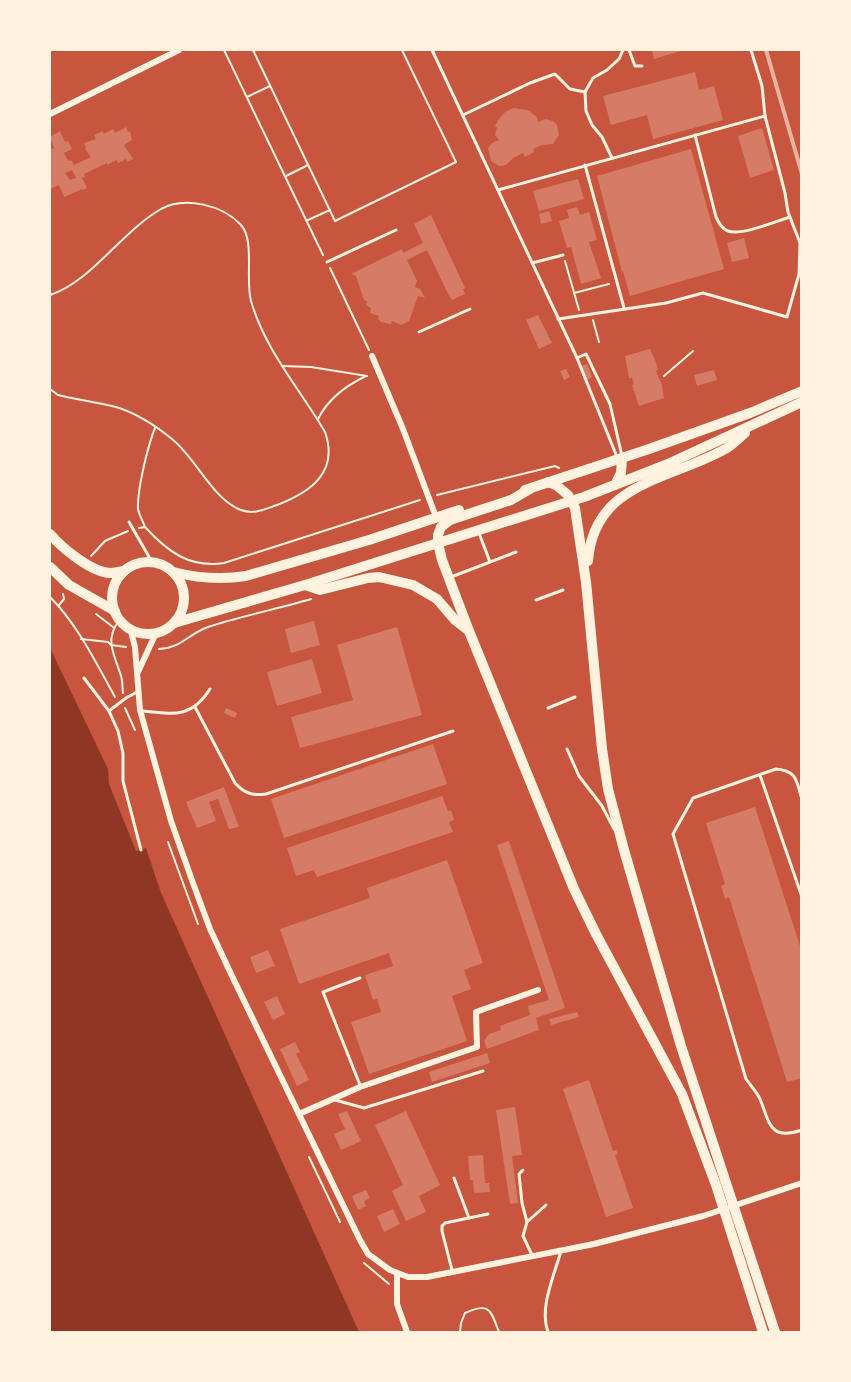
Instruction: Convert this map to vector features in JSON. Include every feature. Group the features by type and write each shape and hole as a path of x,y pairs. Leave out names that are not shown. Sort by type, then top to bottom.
{"main road":[{"path":"173,572 207,578 235,578 369,540 620,459 758,410 801,391"},
{"path":"50,567 69,585 118,615 130,628 142,633 156,633 174,623 478,531 615,485 668,464 801,402"},
{"path":"586,582 590,541 609,506 637,487 728,447 753,425"},
{"path":"615,485 621,473 620,459"},
{"path":"548,482 564,491 572,500 580,535 586,582 608,789 738,1237 763,1332"},
{"path":"530,489 511,500 450,520 441,526 438,543 448,578 574,889 682,1094 721,1184"},
{"path":"50,534 58,543 94,568 110,573 124,571 137,564 152,562 159,563 173,572 184,594 183,607 174,623"},
{"path":"118,615 113,593 124,571"},
{"path":"305,585 320,590 379,577 413,585 437,598 455,620 469,631"},
{"path":"738,1237 775,1332"}],"street":[{"path":"50,114 179,50"},
{"path":"372,356 430,497 436,518"},
{"path":"130,628 135,647 140,710 171,821 210,929 368,1254 382,1266 397,1274 418,1277 561,1251 703,1216 801,1183"},
{"path":"137,676 156,633"},
{"path":"299,1114 360,1087 477,1047 476,1012 538,990"},
{"path":"397,1274 397,1304 407,1332"}],"lane":[{"path":"432,50 577,358 620,459"},
{"path":"612,158 586,111 585,92 593,78 608,70 619,59 623,50"},
{"path":"628,50 635,66 642,66"},
{"path":"558,319 666,303 703,293 787,317 799,274 801,254 765,116 762,86 751,50"},
{"path":"463,115 530,82 555,74 570,88 585,92"},
{"path":"498,190 765,116"},
{"path":"695,135 716,217 723,228 734,232 743,231 790,217"},
{"path":"585,165 624,309"},
{"path":"327,262 396,230"},
{"path":"532,263 563,255"},
{"path":"419,332 470,309"},
{"path":"577,358 586,354 610,404 620,459"},
{"path":"129,522 152,562"},
{"path":"478,531 490,562"},
{"path":"448,578 516,552"},
{"path":"536,600 563,590"},
{"path":"84,678 109,711 118,731 123,753 123,781 141,850"},
{"path":"140,710 182,712 201,703 210,689"},
{"path":"109,711 137,692"},
{"path":"548,708 575,697"},
{"path":"195,707 235,783 243,791 254,795 279,790 453,731"},
{"path":"567,749 572,763 602,806 624,850"},
{"path":"801,799 795,777 788,770 776,769 693,798 672,834 746,1079 759,1096 769,1125 777,1133 788,1134 801,1130"},
{"path":"760,775 801,897"},
{"path":"360,978 323,992 360,1087"},
{"path":"331,1099 363,1108 483,1071"},
{"path":"523,1170 519,1174 522,1203 527,1222 523,1236 533,1256"},
{"path":"454,1178 469,1218"},
{"path":"527,1222 546,1205"},
{"path":"452,1272 441,1228 445,1223 488,1214"},
{"path":"548,1332 544,1322 548,1297 561,1251"}],"path":[{"path":"224,50 372,356"},
{"path":"253,50 335,220 456,162 402,50"},
{"path":"247,98 270,86"},
{"path":"285,176 308,165"},
{"path":"50,295 75,283 123,238 160,210 183,202 220,210 236,220 246,233 249,240 250,298 261,328 282,366 326,432 330,452 329,460 322,476 299,495 260,511 245,512 229,504 173,439 138,416 128,411 68,398 50,389"},
{"path":"307,220 330,210"},
{"path":"563,255 580,316"},
{"path":"574,293 617,282"},
{"path":"592,314 600,342"},
{"path":"664,376 693,351"},
{"path":"282,366 311,367 367,376"},
{"path":"318,419 330,400 353,382 378,371"},
{"path":"155,428 146,459 138,510 145,527 155,538 191,563 207,566 224,563 430,497 555,466 572,475"},
{"path":"132,530 145,527"},
{"path":"58,606 64,598 63,593"},
{"path":"50,597 81,639 121,701"},
{"path":"147,649 170,649 210,626 316,598"},
{"path":"118,615 111,645 113,657 121,674 121,701"},
{"path":"81,639 135,647"},
{"path":"460,1332 465,1314 485,1308 493,1314 500,1332"}],"shaded area":[{"path":"50,648 108,769 109,784 136,851 146,848 161,893 359,1332 50,1332"}],"building":[{"path":"652,50 684,50 654,59"},
{"path":"695,72 699,90 714,86 723,120 653,139 647,115 611,125 603,96"},
{"path":"514,108 531,111 537,117 538,122 546,119 553,121 557,125 559,135 553,144 542,145 533,149 534,152 525,157 523,153 506,165 499,166 491,161 488,148 499,140 495,135 497,127 495,126 499,119 505,112"},
{"path":"126,127 128,132 130,131 132,140 124,145 133,159 127,162 126,159 118,163 117,160 107,165 107,163 84,174 85,177 82,178 87,188 64,197 59,185 50,189 50,150 54,148 50,137 60,131 65,142 68,141 72,149 64,153 68,161 71,160 74,165 91,157 84,143 96,139 94,135 103,131 104,134 113,129 115,133","holes":["72,170 76,178 70,180 65,173"]},
{"path":"762,128 774,170 750,178 738,136"},
{"path":"691,149 724,269 630,296 597,176"},
{"path":"578,179 584,199 539,211 533,191"},
{"path":"577,207 580,215 589,212 597,240 589,242 601,278 581,284 571,247 567,248 559,221 569,218 567,210"},
{"path":"549,211 552,221 541,224 539,214"},
{"path":"431,215 465,288 463,289 465,294 452,300 427,250 407,260 417,281 415,287 420,289 425,298 418,296 409,321 401,325 392,321 391,324 381,322 378,319 379,316 370,313 371,308 366,305 367,301 364,300 356,276 351,274 402,249 403,253 423,243 414,224"},
{"path":"744,238 749,258 732,262 727,243"},
{"path":"538,315 552,343 539,349 526,320"},
{"path":"650,349 656,362 658,370 656,371 664,398 639,406 632,378 629,378 625,356"},
{"path":"587,364 592,377 587,380 581,366"},
{"path":"566,369 570,377 564,380 560,371"},
{"path":"714,370 717,380 697,386 694,375"},
{"path":"314,621 320,645 291,653 285,629"},
{"path":"397,627 422,715 300,748 291,717 353,700 337,645"},
{"path":"312,659 322,693 277,706 267,672"},
{"path":"226,708 237,713 235,718 224,713"},
{"path":"433,744 447,784 284,838 271,799"},
{"path":"224,787 239,827 229,829 218,799 209,802 216,821 197,828 186,802"},
{"path":"442,796 448,811 451,810 454,820 449,822 453,832 317,877 314,870 296,876 287,848"},
{"path":"755,807 802,952 802,1078 787,1082 729,897 725,899 721,886 725,884 706,823"},
{"path":"509,841 565,1008 536,1018 539,1030 487,1049 484,1041 489,1034 501,1030 500,1026 530,1015 528,1006 549,1000 497,845"},
{"path":"447,860 483,963 464,970 471,989 452,996 467,1041 369,1074 351,1022 381,1012 377,999 373,1000 365,975 393,966 389,953 299,984 280,929 370,898 367,888"},
{"path":"268,950 275,966 256,973 250,957"},
{"path":"277,996 285,1014 273,1020 264,1002"},
{"path":"577,1012 579,1017 551,1025 549,1019"},
{"path":"295,1042 300,1052 296,1054 309,1080 297,1086 280,1049"},
{"path":"487,1053 490,1063 432,1082 429,1072"},
{"path":"589,1080 613,1151 616,1150 618,1154 615,1155 633,1208 606,1217 563,1089"},
{"path":"515,1107 522,1155 512,1156 518,1203 510,1204 496,1110"},
{"path":"347,1111 361,1141 341,1150 334,1134 345,1129 338,1114"},
{"path":"406,1111 440,1185 419,1196 426,1212 406,1221 392,1191 403,1185 375,1125"},
{"path":"483,1155 485,1183 489,1183 490,1192 474,1193 473,1180 470,1180 468,1156"},
{"path":"366,1190 370,1198 364,1201 366,1206 358,1210 352,1196"},
{"path":"393,1209 400,1224 384,1232 377,1216"}],"railway":[{"path":"766,50 802,174"}]}
